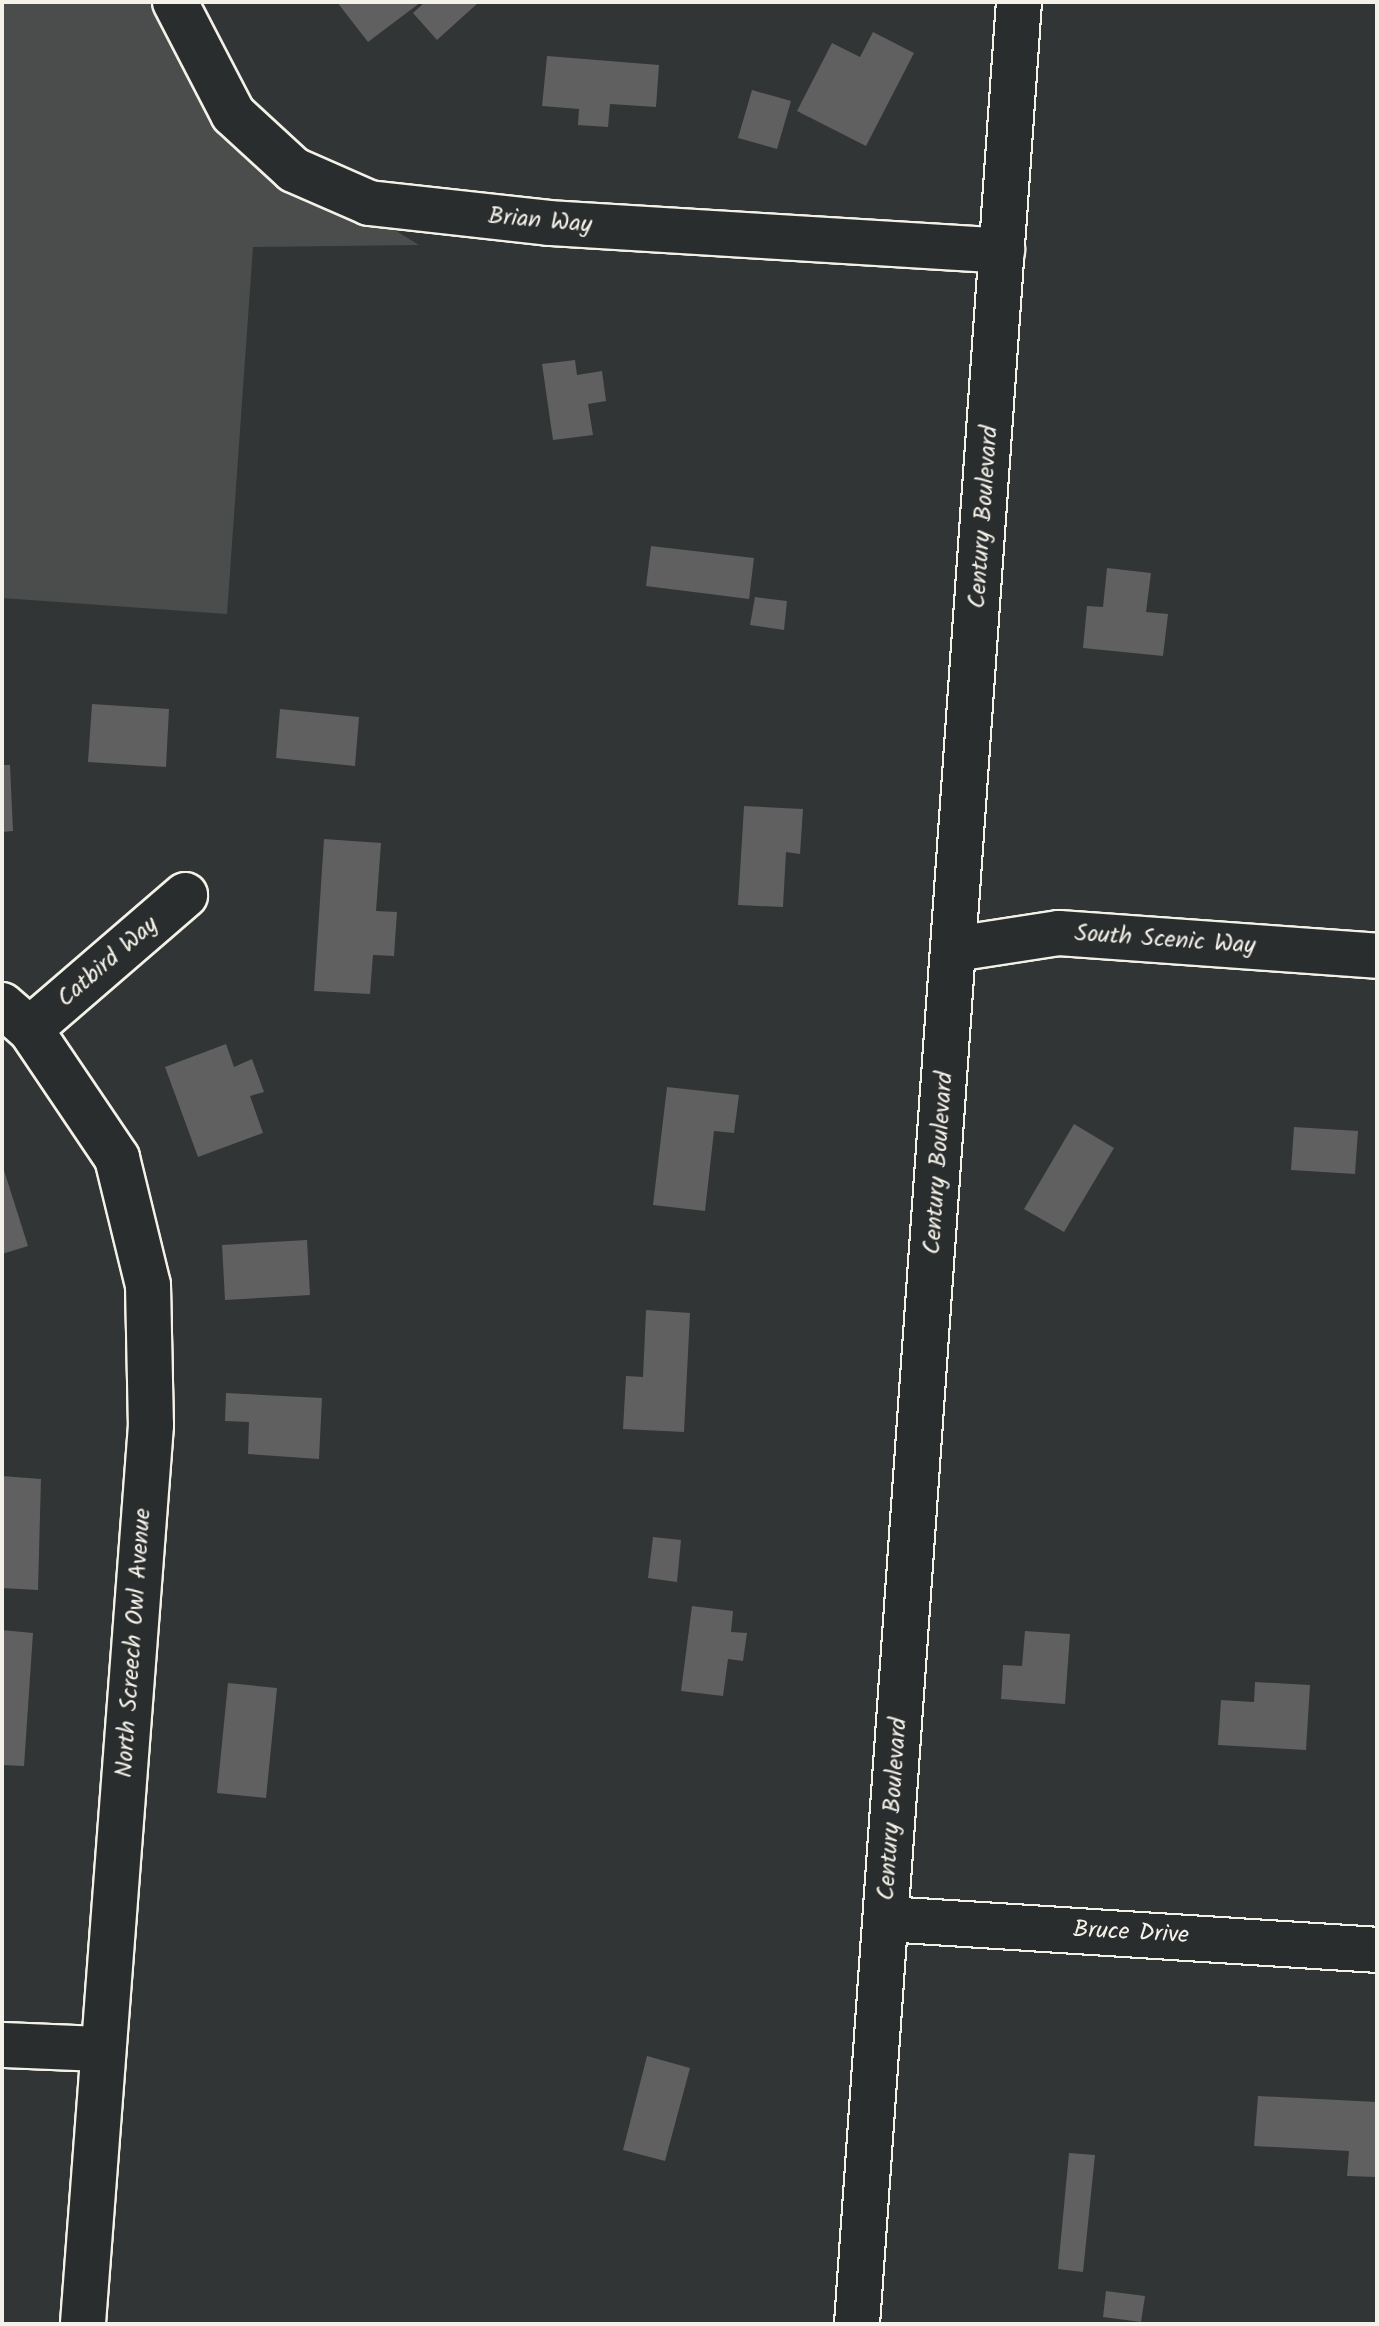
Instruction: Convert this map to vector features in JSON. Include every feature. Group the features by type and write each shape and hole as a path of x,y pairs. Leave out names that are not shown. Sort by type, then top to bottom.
{"street":[{"name":"Brian Way","path":"175,2 233,114 294,170 369,203 549,223 1002,251"},
{"name":"Century Boulevard","path":"857,2324 1019,2"},
{"name":"Catbird Way","path":"16,1017 185,895"},
{"name":"South Scenic Way","path":"955,949 1059,933 1377,956"},
{"name":"North Screech Owl Avenue","path":"16,1017 117,1158 148,1285 151,1425 83,2324"},
{"name":"Bruce Drive","path":"886,1919 1377,1950"},
{"path":"2,2045 102,2049"}],"shaded area":[{"path":"2,2 165,2 235,132 419,245 253,247 227,614 2,598"}],"building":[{"path":"337,2 421,2 368,42"},
{"path":"425,2 479,2 437,40 413,13"},
{"path":"873,32 914,53 866,146 797,111 832,43 860,57"},
{"path":"547,56 659,65 656,107 610,104 608,127 578,125 579,109 542,106"},
{"path":"752,90 791,101 777,149 738,138"},
{"path":"575,360 577,375 602,371 606,401 588,404 593,435 553,440 542,364"},
{"path":"651,546 754,558 749,599 646,586"},
{"path":"1107,568 1151,573 1146,612 1168,614 1163,656 1083,648 1087,606 1103,607"},
{"path":"755,597 787,601 784,630 750,625"},
{"path":"92,704 169,709 166,767 88,762"},
{"path":"280,709 359,717 355,766 276,758"},
{"path":"2,765 10,765 13,831 2,832"},
{"path":"744,806 803,809 800,854 786,852 783,907 738,905"},
{"path":"324,839 381,843 376,911 397,912 394,956 373,955 370,994 314,991"},
{"path":"226,1044 234,1067 252,1059 264,1092 250,1096 263,1133 198,1157 165,1067"},
{"path":"667,1087 739,1095 734,1133 714,1131 705,1211 653,1205"},
{"path":"1074,1124 1114,1148 1064,1232 1024,1209"},
{"path":"1294,1127 1358,1131 1355,1174 1291,1170"},
{"path":"2,1164 28,1246 2,1254"},
{"path":"307,1240 310,1295 225,1300 222,1245"},
{"path":"646,1310 690,1313 684,1432 623,1429 626,1376 643,1377"},
{"path":"226,1393 322,1398 319,1459 248,1454 249,1422 225,1421"},
{"path":"2,1476 41,1479 38,1590 2,1588"},
{"path":"653,1537 681,1540 677,1582 648,1578"},
{"path":"692,1606 733,1611 731,1632 747,1633 743,1661 728,1659 723,1696 681,1691"},
{"path":"2,1630 33,1633 24,1766 2,1765"},
{"path":"1025,1631 1070,1634 1065,1704 1001,1699 1003,1665 1022,1666"},
{"path":"1255,1682 1310,1685 1306,1750 1218,1745 1221,1700 1254,1702"},
{"path":"228,1683 277,1688 266,1798 217,1793"},
{"path":"647,2056 690,2068 665,2161 623,2150"},
{"path":"1258,2096 1377,2102 1377,2177 1347,2176 1349,2151 1254,2146"},
{"path":"1069,2153 1095,2155 1083,2272 1058,2269"},
{"path":"1106,2291 1145,2296 1141,2322 1103,2317"}]}
